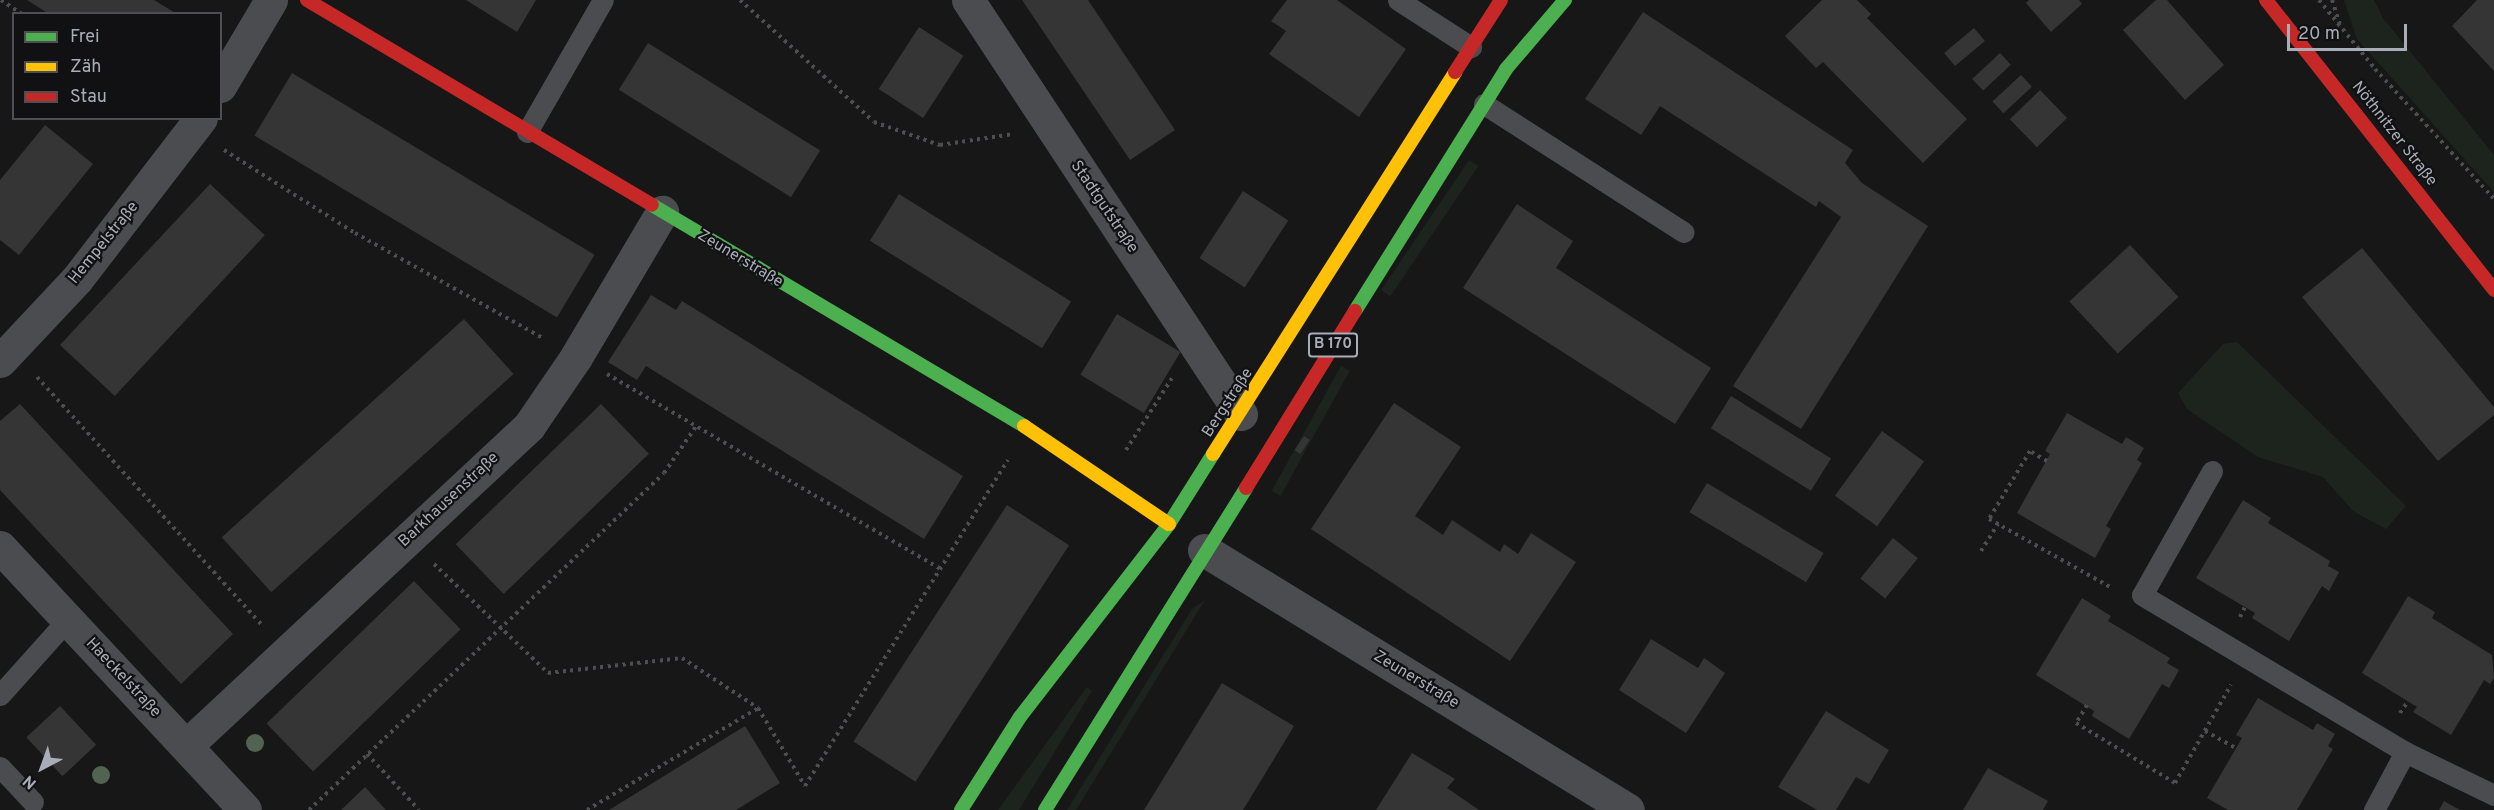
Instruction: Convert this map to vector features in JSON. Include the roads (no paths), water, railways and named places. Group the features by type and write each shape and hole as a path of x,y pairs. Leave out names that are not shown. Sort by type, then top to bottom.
{"main road":[{"name":"Zeunerstraße","path":"307,0 1027,429 1169,524"},
{"name":"Bergstraße","path":"962,810 1020,717 1169,524 1241,414 1501,0"},
{"name":"B 170","path":"1045,810 1204,550 1484,104 1536,29 1565,0"},
{"name":"Nöthnitzer Straße","path":"2266,0 2494,290"},
{"path":"2283,22 2286,0"}],"street":[{"path":"222,83 271,0"},
{"name":"Stadtgutstraße","path":"968,0 1241,414"},
{"name":"Hempelstraße","path":"6,355 77,279 197,125"},
{"name":"Barkhausenstraße","path":"186,746 530,426 576,357 662,212"},
{"name":"Haeckelstraße","path":"0,547 245,810"},
{"name":"Zeunerstraße","path":"1204,550 1628,810"}],"lane":[{"path":"526,132 603,0"},
{"path":"1398,0 1471,47"},
{"path":"1484,104 1683,232"},
{"path":"2212,471 2142,595 2246,660 2405,752 2494,795"},
{"path":"0,695 68,619"},
{"path":"2374,810 2405,752"},
{"path":"0,767 33,802"}]}
